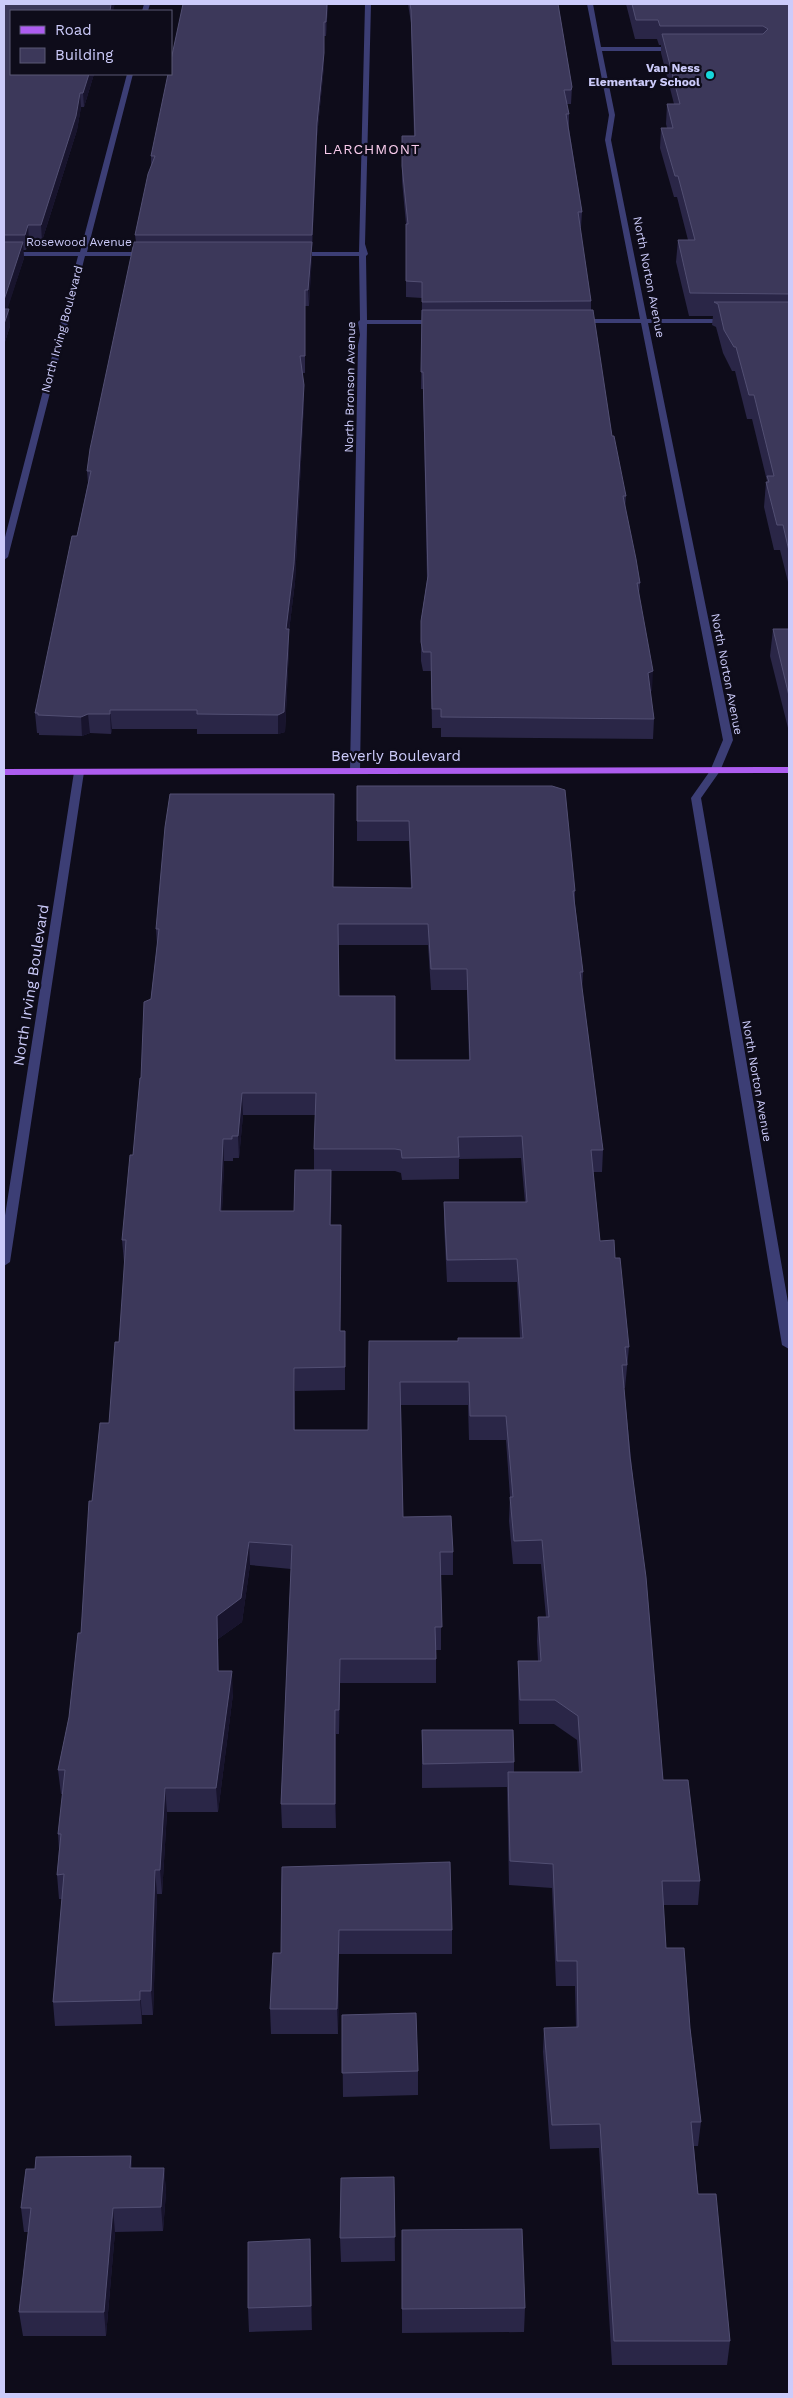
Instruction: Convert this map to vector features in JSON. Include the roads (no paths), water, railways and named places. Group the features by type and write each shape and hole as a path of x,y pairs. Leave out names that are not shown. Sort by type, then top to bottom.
{"main road":[{"name":"Beverly Boulevard","path":"4,772 789,770"}],"street":[{"name":"North Bronson Avenue","path":"355,771 362,354 364,334 362,322 368,4"},
{"name":"North Norton Avenue","path":"590,4 612,115 608,140 728,740 715,770 696,798 789,1345"},
{"path":"599,48 685,49"},
{"name":"North Irving Boulevard","path":"4,557 130,75"},
{"name":"Rosewood Avenue","path":"4,254 157,254"},
{"path":"291,254 364,254"},
{"path":"571,322 741,321"},
{"path":"362,322 444,322"},
{"name":"North Irving Boulevard","path":"4,1262 79,772"}],"place":[{"name":"Van Ness Elementary School","path":"710,75"}],"district":[{"name":"LARCHMONT","path":"372,149"}]}
